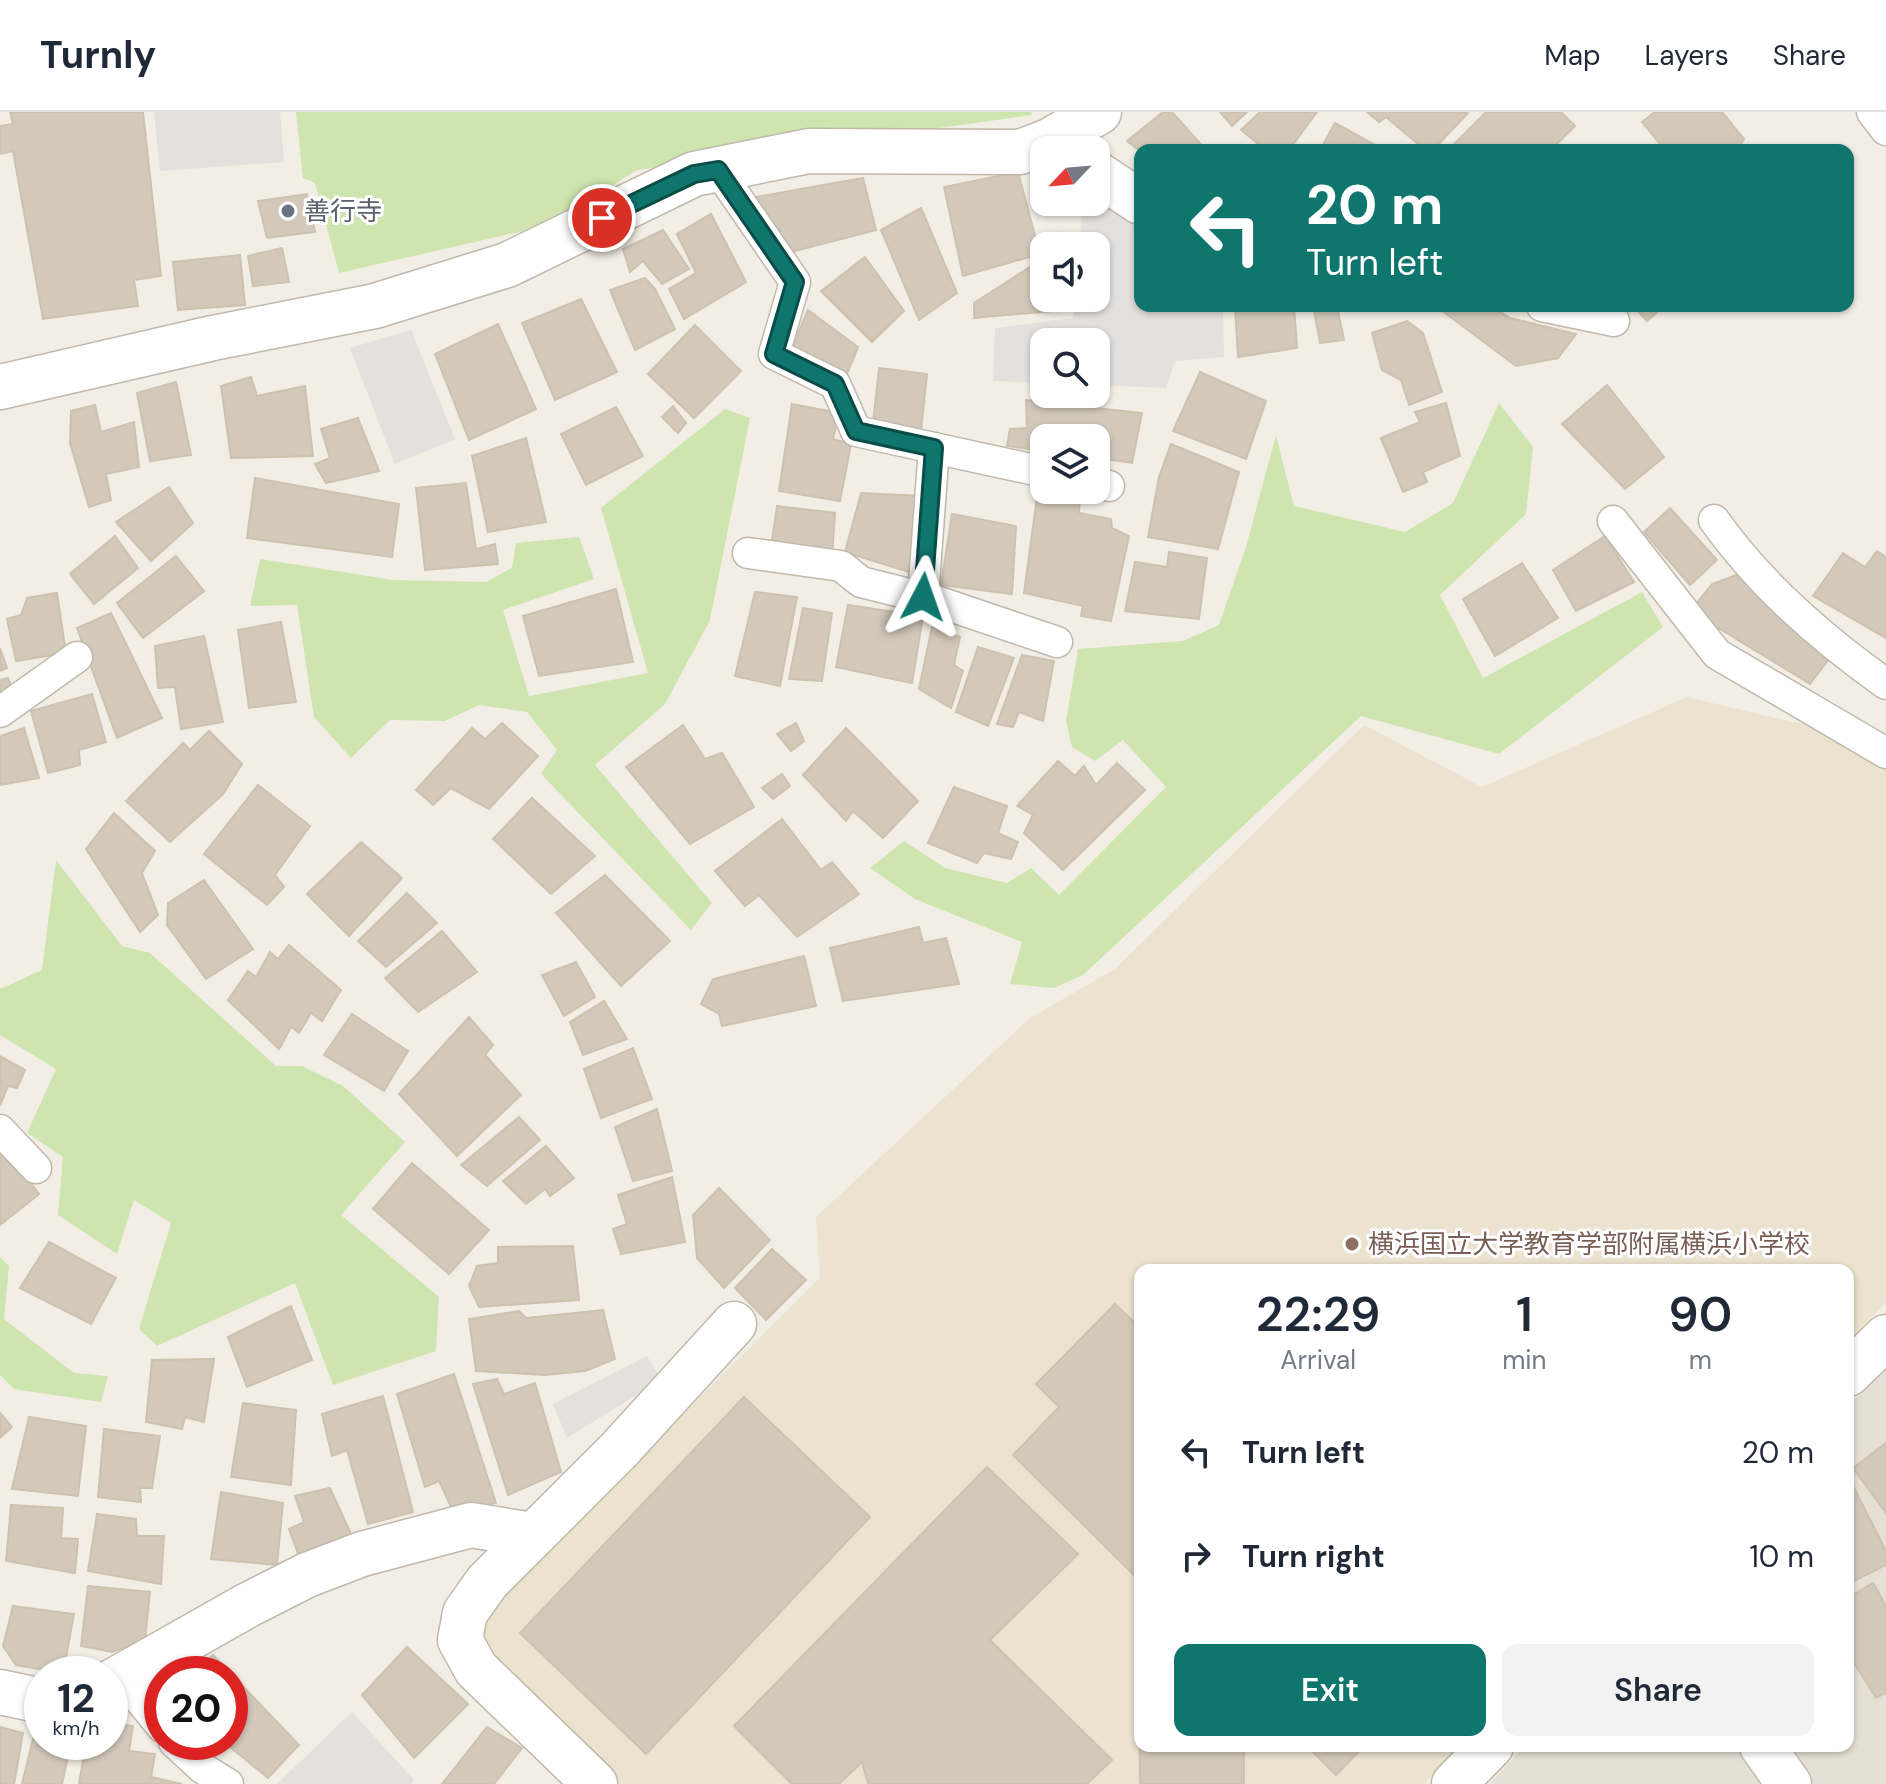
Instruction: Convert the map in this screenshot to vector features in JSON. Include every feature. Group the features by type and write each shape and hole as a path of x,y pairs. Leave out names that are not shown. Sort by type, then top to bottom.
{"street":[{"path":"1069,136 1099,112"},
{"path":"0,387 404,297 507,265 694,174 809,151 1030,150"},
{"path":"1110,182 1134,198"},
{"path":"595,1784 476,1669 460,1640 465,1613 487,1582 619,1450 734,1324"},
{"path":"1854,1368 1886,1337"},
{"path":"128,1673 248,1605 307,1575 362,1554 471,1525 532,1535"},
{"path":"0,1692 24,1697"},
{"path":"1454,1784 1485,1752"},
{"path":"1766,1752 1789,1784"}],"lane":[{"path":"1872,112 1886,130"},
{"path":"718,170 795,282 774,354 835,384 856,431 1030,469"},
{"path":"1571,312 1614,321"},
{"path":"923,597 934,448"},
{"path":"1714,520 1736,552 1824,640 1886,684"},
{"path":"1613,521 1717,654 1886,753"},
{"path":"748,553 841,566 861,582 923,597 1057,642"},
{"path":"0,712 77,657"},
{"path":"0,1130 36,1168"},
{"path":"128,1692 144,1709"},
{"path":"193,1760 228,1784"}],"shaded area":[{"path":"154,112 280,112 284,162 160,171"},
{"path":"1110,203 1134,216 1134,312 1223,312 1224,357 1175,361 1166,388 1110,386 1110,328 1030,328 1030,382 993,381 995,328 1073,318 1074,312 1110,312 1110,232 1080,232 1082,216 1110,216"},
{"path":"411,330 455,439 395,464 350,348"},
{"name":"横浜国立大学教育学部附属横浜小学校","path":"1687,697 1831,731 1886,765 1886,1302 1854,1336 1854,1264 1134,1264 1134,1752 1454,1752 1424,1784 616,1784 486,1658 481,1615 820,1278 816,1217 1030,1018 1115,969 1364,725 1482,787"},
{"path":"647,1356 661,1380 567,1438 553,1404"},
{"path":"1886,1368 1886,1784 1489,1784 1519,1752 1854,1752 1854,1401"},
{"path":"352,1712 414,1780 411,1784 277,1784"}],"green space":[{"path":"296,112 1031,112 1032,115 637,170 573,210 523,231 339,273 315,183 303,178"},
{"path":"1499,403 1533,447 1526,514 1440,595 1483,678 1642,592 1663,627 1499,754 1361,716 1083,975 1054,988 1010,984 1022,942 915,899 870,868 904,841 945,868 1007,883 1031,868 1059,895 1166,787 1123,740 1095,761 1072,747 1066,721 1078,649 1183,641 1219,625 1246,547 1276,435 1294,506 1405,532 1453,503"},
{"path":"725,409 750,418 710,620 665,704 595,765 712,903 691,930 541,774 557,750 527,712 479,705 445,721 390,720 351,758 314,717 297,605 250,606 260,559 393,580 486,582 512,568 516,543 579,537 594,579 503,610 529,696 648,673 601,508"},
{"path":"56,860 122,946 150,953 276,1066 302,1066 343,1086 405,1142 341,1215 439,1297 436,1351 333,1385 295,1283 157,1346 139,1329 171,1223 134,1200 117,1254 58,1215 63,1157 27,1133 56,1069 0,1035 0,989 42,970"},
{"path":"0,1257 9,1266 4,1319 74,1373 108,1376 101,1402 14,1389 0,1375"}],"building":[{"path":"10,112 143,112 161,276 134,280 138,306 43,319 13,151 0,154 0,126 13,124"},
{"path":"1163,112 1172,112 1201,144 1134,146 1127,141"},
{"path":"1220,112 1247,112 1232,126"},
{"path":"1260,112 1317,112 1293,144 1258,144 1241,130"},
{"path":"1367,112 1468,113 1439,144 1418,144 1386,117 1379,122"},
{"path":"1486,112 1561,112 1575,126 1557,144 1454,144"},
{"path":"1655,112 1722,112 1744,139 1740,144 1660,144 1642,122"},
{"path":"1335,123 1373,144 1323,144"},
{"path":"1018,172 1034,232 1030,232 1030,257 963,276 944,187"},
{"path":"863,178 876,230 787,253 779,229 763,223 756,197"},
{"path":"307,194 315,232 267,238 258,201"},
{"path":"921,208 957,293 919,320 881,230"},
{"path":"711,214 746,282 684,319 669,289 696,273 677,234"},
{"path":"663,230 689,269 662,284 643,261 630,272 623,249"},
{"path":"282,248 289,282 253,286 248,256"},
{"path":"240,255 245,305 178,310 173,262"},
{"path":"865,257 904,311 872,342 821,291"},
{"path":"1030,267 1030,312 1041,312 974,318 974,303"},
{"path":"645,278 655,289 675,329 635,350 610,290"},
{"path":"581,299 617,372 555,400 522,323"},
{"path":"808,310 858,347 847,374 790,352"},
{"path":"1235,312 1294,312 1297,348 1238,357"},
{"path":"1314,312 1338,312 1344,340 1320,343"},
{"path":"1444,312 1500,312 1510,318 1576,334 1558,358 1516,366"},
{"path":"1639,312 1657,312 1647,321"},
{"path":"1407,321 1423,333 1442,392 1409,405 1401,380 1382,370 1372,333"},
{"path":"498,324 536,409 469,440 435,354"},
{"path":"695,325 741,371 694,418 648,374"},
{"path":"879,368 927,374 921,431 873,423"},
{"path":"1200,372 1266,401 1246,459 1173,431"},
{"path":"251,377 257,396 305,386 313,456 231,458 221,386"},
{"path":"176,382 191,455 150,461 137,393"},
{"path":"1607,385 1664,457 1625,489 1562,424"},
{"path":"1026,400 1030,400 1030,408 1097,408 1142,413 1132,463 1110,460 1110,424 1030,424 1030,449 1007,446 1010,429 1027,428"},
{"path":"1446,403 1460,456 1423,472 1427,482 1403,492 1381,438 1420,422 1415,412"},
{"path":"792,404 839,413 833,439 851,444 840,501 779,491"},
{"path":"95,405 101,432 134,422 139,467 106,474 111,500 89,507 70,443 71,411"},
{"path":"673,406 686,423 678,433 662,417"},
{"path":"616,407 643,456 586,485 561,434"},
{"path":"358,418 379,471 326,483 315,464 330,458 321,429"},
{"path":"526,438 546,522 488,532 472,456"},
{"path":"1171,444 1239,472 1218,549 1148,537 1159,477"},
{"path":"255,478 399,504 392,557 247,538"},
{"path":"466,483 476,549 495,544 498,564 425,570 416,488"},
{"path":"169,487 193,523 151,561 116,522"},
{"path":"861,493 922,496 915,574 845,552"},
{"path":"1036,504 1080,504 1079,513 1111,519 1112,528 1129,536 1111,621 1081,616 1083,606 1024,593"},
{"path":"777,506 835,513 832,557 771,547"},
{"path":"1670,508 1717,560 1690,585 1644,532"},
{"path":"952,514 1016,526 1012,594 941,585"},
{"path":"115,536 138,568 94,604 70,574"},
{"path":"1605,536 1634,582 1576,611 1553,570"},
{"path":"1877,551 1886,557 1886,638 1813,596 1843,553 1865,567"},
{"path":"1169,552 1207,558 1199,619 1125,611 1135,562 1167,567"},
{"path":"176,556 204,591 143,638 117,603"},
{"path":"1522,563 1558,618 1495,656 1463,599"},
{"path":"1739,574 1829,659 1810,684 1707,621 1696,604 1712,584"},
{"path":"616,589 633,662 539,676 523,616"},
{"path":"755,592 797,597 780,686 735,676"},
{"path":"57,593 66,653 16,661 7,619 21,615 27,598"},
{"path":"848,605 923,616 912,683 836,667"},
{"path":"803,608 832,613 822,681 789,679"},
{"path":"111,613 162,718 117,738 77,628"},
{"path":"281,622 296,702 249,708 238,630"},
{"path":"932,627 960,637 954,665 963,671 951,708 919,689"},
{"path":"204,636 223,722 181,729 175,687 158,688 155,646"},
{"path":"978,647 1014,658 988,726 956,712"},
{"path":"0,648 7,668 0,671"},
{"path":"1022,655 1054,661 1043,721 1019,712 1013,727 997,724"},
{"path":"8,678 14,693 0,704 0,680"},
{"path":"92,694 106,742 79,750 80,765 48,773 31,711"},
{"path":"502,723 538,756 489,809 451,788 433,805 416,790 472,728 485,739"},
{"path":"796,723 804,741 791,751 777,734"},
{"path":"683,725 705,759 722,753 754,807 690,844 626,767"},
{"path":"24,728 39,778 0,785 0,736"},
{"path":"846,728 918,801 883,838 853,811 846,821 803,775"},
{"path":"209,731 242,764 223,794 170,842 126,801 183,743 190,750"},
{"path":"1058,761 1075,776 1084,766 1096,785 1117,763 1145,790 1063,870 1024,833 1033,815 1017,806"},
{"path":"782,774 790,786 773,799 762,788"},
{"path":"258,785 310,826 275,875 284,887 267,905 204,854"},
{"path":"954,787 1007,806 998,833 1018,842 1011,859 984,853 977,863 928,843"},
{"path":"532,798 595,856 551,894 493,839"},
{"path":"114,813 155,851 142,873 158,915 140,932 86,849"},
{"path":"782,819 821,870 832,862 859,894 797,937 759,895 745,906 715,871"},
{"path":"361,842 402,878 349,936 307,894"},
{"path":"605,875 670,941 621,986 556,913"},
{"path":"204,880 253,949 206,979 167,925 168,903"},
{"path":"407,893 437,923 386,967 358,941"},
{"path":"919,927 923,943 946,938 959,984 843,1001 830,948"},
{"path":"442,931 477,972 418,1012 385,978"},
{"path":"289,945 341,990 322,1021 311,1013 299,1033 291,1027 279,1049 228,1000 248,971 256,977 270,952 278,959"},
{"path":"804,956 816,1006 722,1026 719,1014 701,1004 713,979"},
{"path":"576,962 595,997 564,1016 542,975"},
{"path":"604,1001 627,1039 583,1055 570,1022"},
{"path":"352,1014 408,1051 384,1091 324,1055"},
{"path":"469,1017 493,1045 485,1055 521,1095 457,1156 399,1094"},
{"path":"633,1048 652,1099 601,1118 584,1069"},
{"path":"0,1056 25,1070 17,1088 8,1086 0,1106"},
{"path":"657,1109 672,1171 633,1181 615,1127"},
{"path":"519,1117 540,1140 487,1186 461,1165"},
{"path":"546,1146 574,1178 550,1196 545,1189 526,1204 503,1181"},
{"path":"4,1148 39,1194 0,1225 0,1151"},
{"path":"412,1163 489,1230 449,1274 373,1209"},
{"path":"672,1177 685,1242 621,1254 613,1229 627,1224 618,1195"},
{"path":"719,1188 770,1240 724,1288 697,1258 693,1215"},
{"path":"49,1242 116,1278 91,1324 20,1288"},
{"path":"573,1246 579,1300 479,1307 469,1286 477,1266 498,1263 498,1247"},
{"path":"772,1249 806,1280 766,1320 735,1288"},
{"path":"1115,1304 1134,1322 1134,1575 1013,1455 1059,1407 1036,1384"},
{"path":"291,1306 312,1360 247,1387 228,1337"},
{"path":"603,1310 615,1359 585,1371 545,1375 476,1371 469,1319 519,1311 526,1318"},
{"path":"214,1359 204,1422 185,1417 182,1429 146,1422 152,1360"},
{"path":"454,1374 496,1503 453,1511 439,1481 425,1487 397,1394"},
{"path":"497,1379 504,1394 535,1383 561,1472 508,1495 473,1384"},
{"path":"383,1396 413,1512 368,1524 347,1450 332,1456 322,1414"},
{"path":"744,1397 870,1517 646,1754 520,1633"},
{"path":"243,1403 296,1410 291,1485 231,1477"},
{"path":"0,1413 12,1427 0,1438"},
{"path":"29,1417 86,1426 78,1496 12,1489"},
{"path":"104,1429 160,1436 152,1488 140,1488 141,1502 98,1497"},
{"path":"1886,1443 1886,1513 1854,1469"},
{"path":"987,1467 1078,1554 990,1640 1112,1760 1087,1784 868,1784 862,1762 839,1784 792,1784 734,1726"},
{"path":"330,1488 352,1536 299,1556 289,1529 304,1522 295,1496"},
{"path":"1854,1488 1886,1551 1886,1565 1854,1581"},
{"path":"221,1492 283,1503 277,1565 211,1559"},
{"path":"11,1505 63,1508 61,1538 78,1539 75,1573 6,1561"},
{"path":"97,1514 136,1519 137,1536 164,1536 161,1584 88,1571"},
{"path":"1873,1583 1886,1606 1886,1693 1876,1698 1854,1663 1854,1594"},
{"path":"88,1586 150,1592 145,1640 112,1652 81,1646"},
{"path":"13,1606 74,1614 66,1656 24,1656 24,1666 16,1665 3,1646"},
{"path":"407,1647 468,1704 414,1758 362,1695"},
{"path":"248,1692 299,1745 268,1778 246,1760"},
{"path":"128,1725 133,1726 129,1751 144,1753 144,1760 154,1760 151,1777 182,1784 79,1784 83,1760 128,1760"},
{"path":"0,1727 23,1733 14,1784 0,1784"},
{"path":"487,1727 522,1748 494,1784 442,1784"},
{"path":"1140,1752 1244,1752 1244,1784 1140,1784"},
{"path":"1313,1752 1358,1752 1336,1775"},
{"path":"28,1760 67,1760 62,1784 22,1784"}],"place":[{"name":"善行寺","path":"288,211"},
{"name":"横浜国立大学教育学部附属横浜小学校","path":"1352,1244"}],"route":[{"path":"602,218 694,174 718,170 795,282 774,354 835,384 856,431 934,448 923,597"}]}
